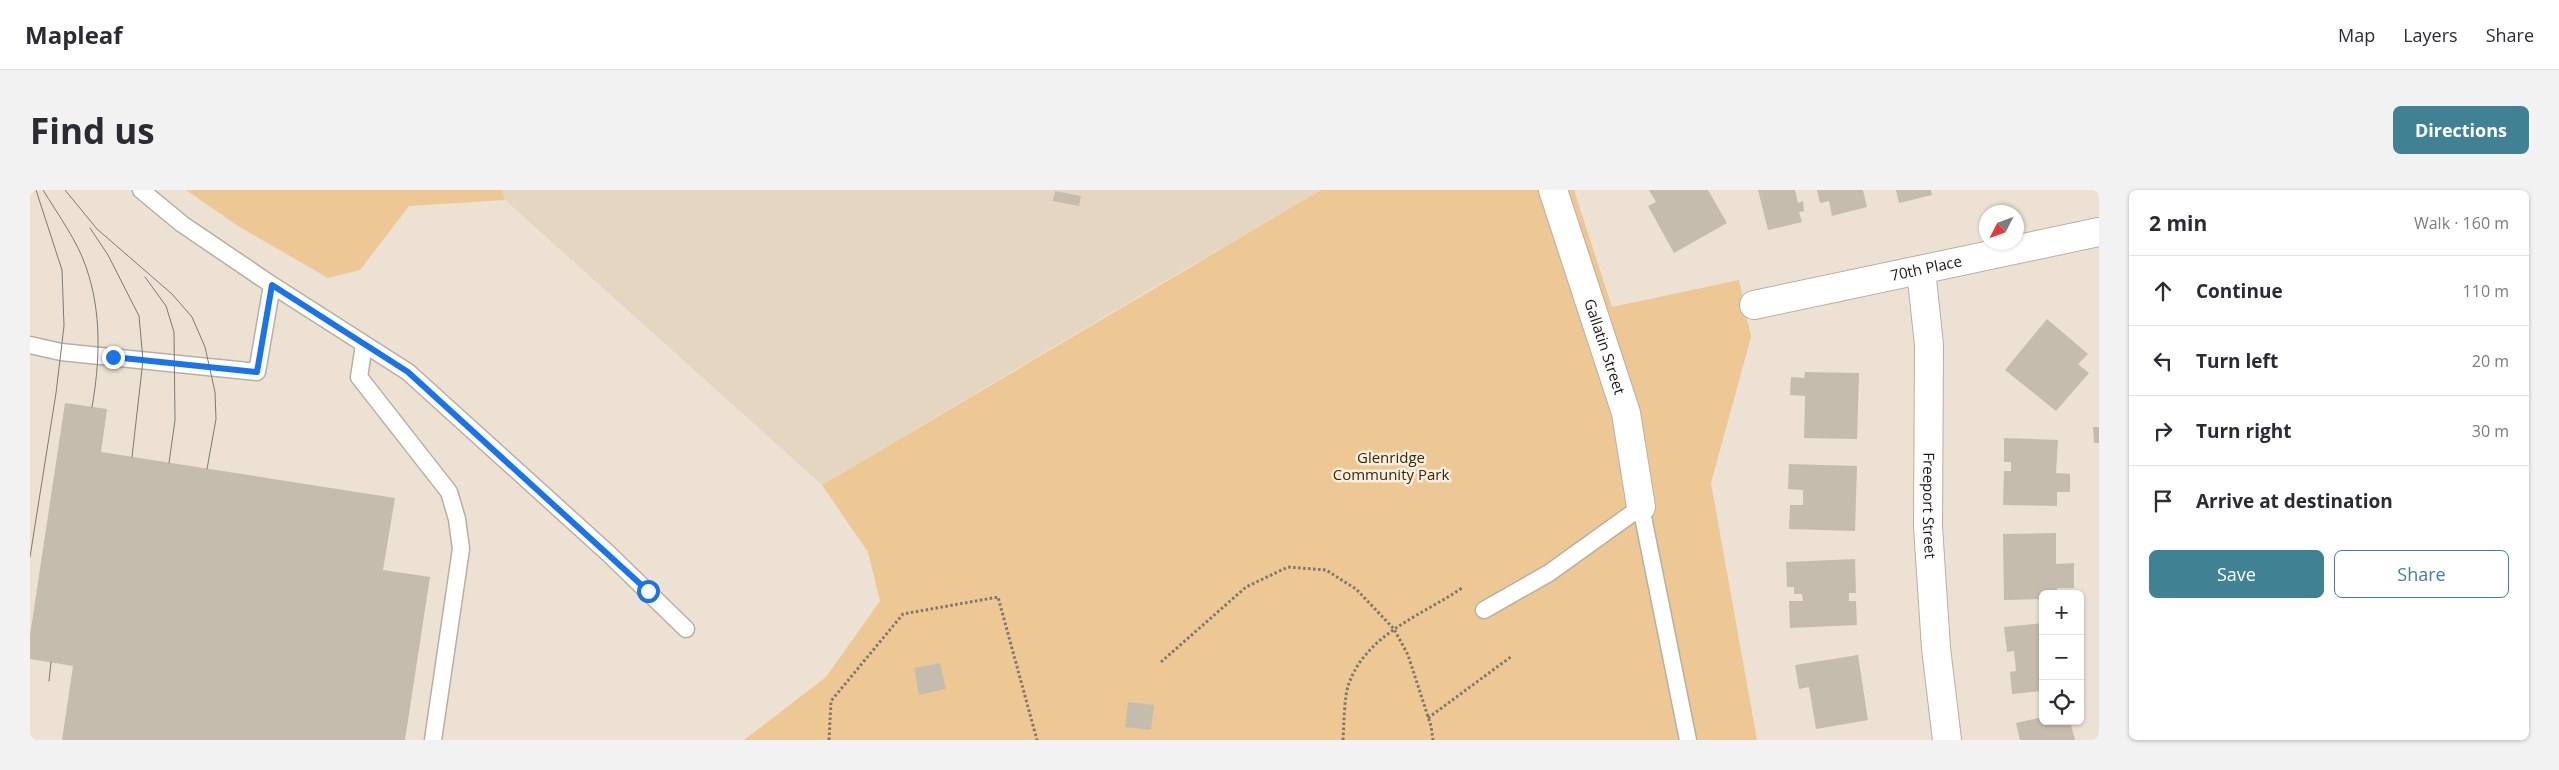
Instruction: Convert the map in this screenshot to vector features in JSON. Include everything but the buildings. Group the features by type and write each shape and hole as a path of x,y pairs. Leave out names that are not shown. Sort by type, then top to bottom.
{"street":[{"name":"Gallatin Street","path":"1553,190 1626,413 1641,507"},
{"name":"70th Place","path":"1754,305 2099,232"},
{"name":"Freeport Street","path":"1921,270 1929,345 1930,546 1936,648 1947,740"}],"lane":[{"path":"141,190 182,224 272,285 408,372 609,554 686,629"},
{"path":"30,345 60,352 257,372 272,285"},
{"path":"364,345 359,377 449,492 457,519 461,550 433,740"},
{"path":"1484,610 1549,573 1641,507 1688,740"}],"path":[{"path":"1161,662 1246,587 1288,567 1326,570 1356,589 1394,629 1408,655 1433,740"},
{"path":"1343,740 1348,684 1362,657 1394,629 1462,588"},
{"path":"829,740 831,701 903,614 998,597 1037,740"},
{"path":"1428,718 1512,656"}],"shaded area":[{"path":"502,190 1323,190 1149,290 822,485 505,200"}],"green space":[{"path":"186,190 502,190 505,200 409,206 360,270 328,278 238,226"},
{"name":"Glenridge Community Park","path":"1321,190 1574,190 1612,307 1739,280 1751,337 1711,483 1757,740 744,740 826,677 880,601 868,552 822,485"}],"tram line":[{"path":"30,557 56,393 64,326 62,270 36,190"},
{"path":"43,190 78,248 91,284 95,302 98,337 97,372 92,407"},
{"path":"65,190 97,229 172,294 192,317 205,347 215,392 216,419 207,469"},
{"path":"90,228 108,255 139,316 143,360 132,457"},
{"path":"145,277 166,306 174,332 175,420 169,463"},
{"path":"49,681 51,662"}],"route":[{"path":"113,357 257,372 272,285 408,372 648,591"}]}
